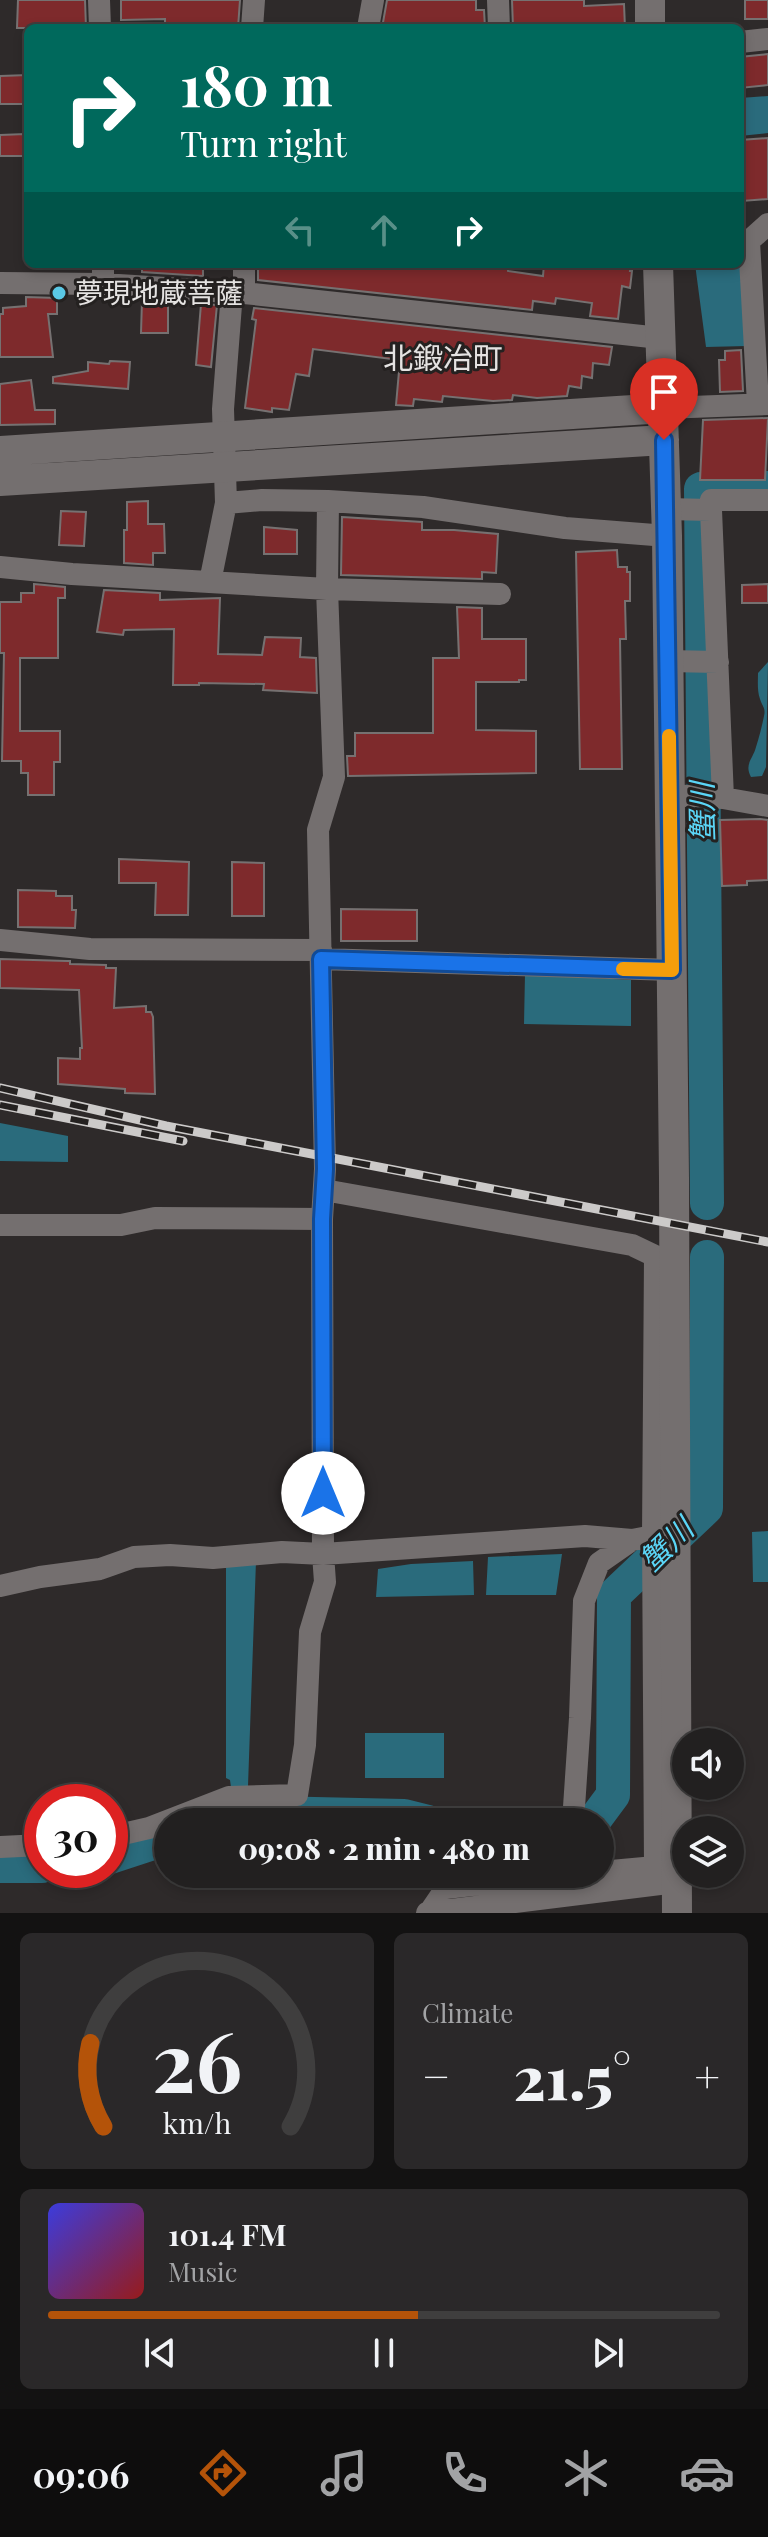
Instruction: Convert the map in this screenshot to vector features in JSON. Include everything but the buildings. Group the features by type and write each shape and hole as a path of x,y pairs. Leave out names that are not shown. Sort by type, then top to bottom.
{"street":[{"path":"99,0 100,24"},
{"path":"252,24 254,0"},
{"path":"369,24 373,0"},
{"path":"498,0 499,24"},
{"path":"650,0 650,24"},
{"path":"744,42 768,39"},
{"path":"0,451 763,404 749,241 768,224"},
{"path":"210,582 226,503 223,409 243,268"},
{"path":"658,268 667,522 674,1178 676,1816"},
{"path":"0,283 103,274 238,292 660,338"},
{"path":"0,481 664,440"},
{"path":"723,798 711,500 768,500"},
{"path":"226,503 328,501 423,507 565,528 667,522 711,510"},
{"path":"128,1833 149,1828 229,1797 297,1795 305,1745 310,1632 325,1582 324,1190 318,830 334,777 327,589 328,501"},
{"path":"0,567 327,589 500,594"},
{"path":"668,661 718,662"},
{"path":"670,795 723,798 768,806"},
{"path":"0,940 90,949 672,970"},
{"path":"324,1190 632,1245 655,1256 642,1538 655,1867 614,1871"},
{"path":"0,1225 121,1225 155,1218 322,1219"},
{"path":"0,1586 100,1569 134,1557 170,1555 213,1558 282,1552 323,1554 585,1536 642,1538"},
{"path":"574,1808 584,1601 599,1563 642,1538"},
{"path":"0,1847 24,1846"},
{"path":"428,1913 672,1882"},
{"path":"428,1913 446,1888"},
{"path":"676,1888 677,1913"}],"water":[{"path":"768,96 768,133 744,136 744,98"},
{"path":"696,268 740,268 747,346 706,347"},
{"path":"768,662 766,767 762,776 751,777 749,765 764,713 758,693 758,673"},
{"path":"525,974 631,980 631,1026 524,1024"},
{"path":"0,1123 68,1136 68,1162 0,1161"},
{"path":"768,1531 768,1582 753,1582 752,1532"},
{"path":"562,1554 556,1595 486,1595 488,1557"},
{"path":"256,1561 248,1786 231,1787 230,1780 226,1778 226,1566"},
{"path":"473,1561 474,1595 376,1597 378,1569"},
{"path":"365,1733 444,1733 444,1778 365,1778"}],"waterway":[{"name":"蟹川","path":"707,1203 701,489 768,488"},
{"name":"蟹川","path":"603,1808 613,1795 614,1595 706,1508 707,1257"},
{"name":"蟹川","path":"128,1851 154,1843"},
{"name":"蟹川","path":"0,1866 24,1866"}],"railway":[{"path":"0,1088 166,1126 768,1242"},
{"path":"0,1105 183,1141"}],"slow traffic":[{"path":"623,969 672,970 669,736"}],"place":[{"name":"夢現地蔵菩薩","path":"59,293"}],"district":[{"name":"北鍛冶町","path":"443,359"}],"route":[{"path":"323,1493 322,1219 325,1169 321,959 672,970 664,440"}]}
